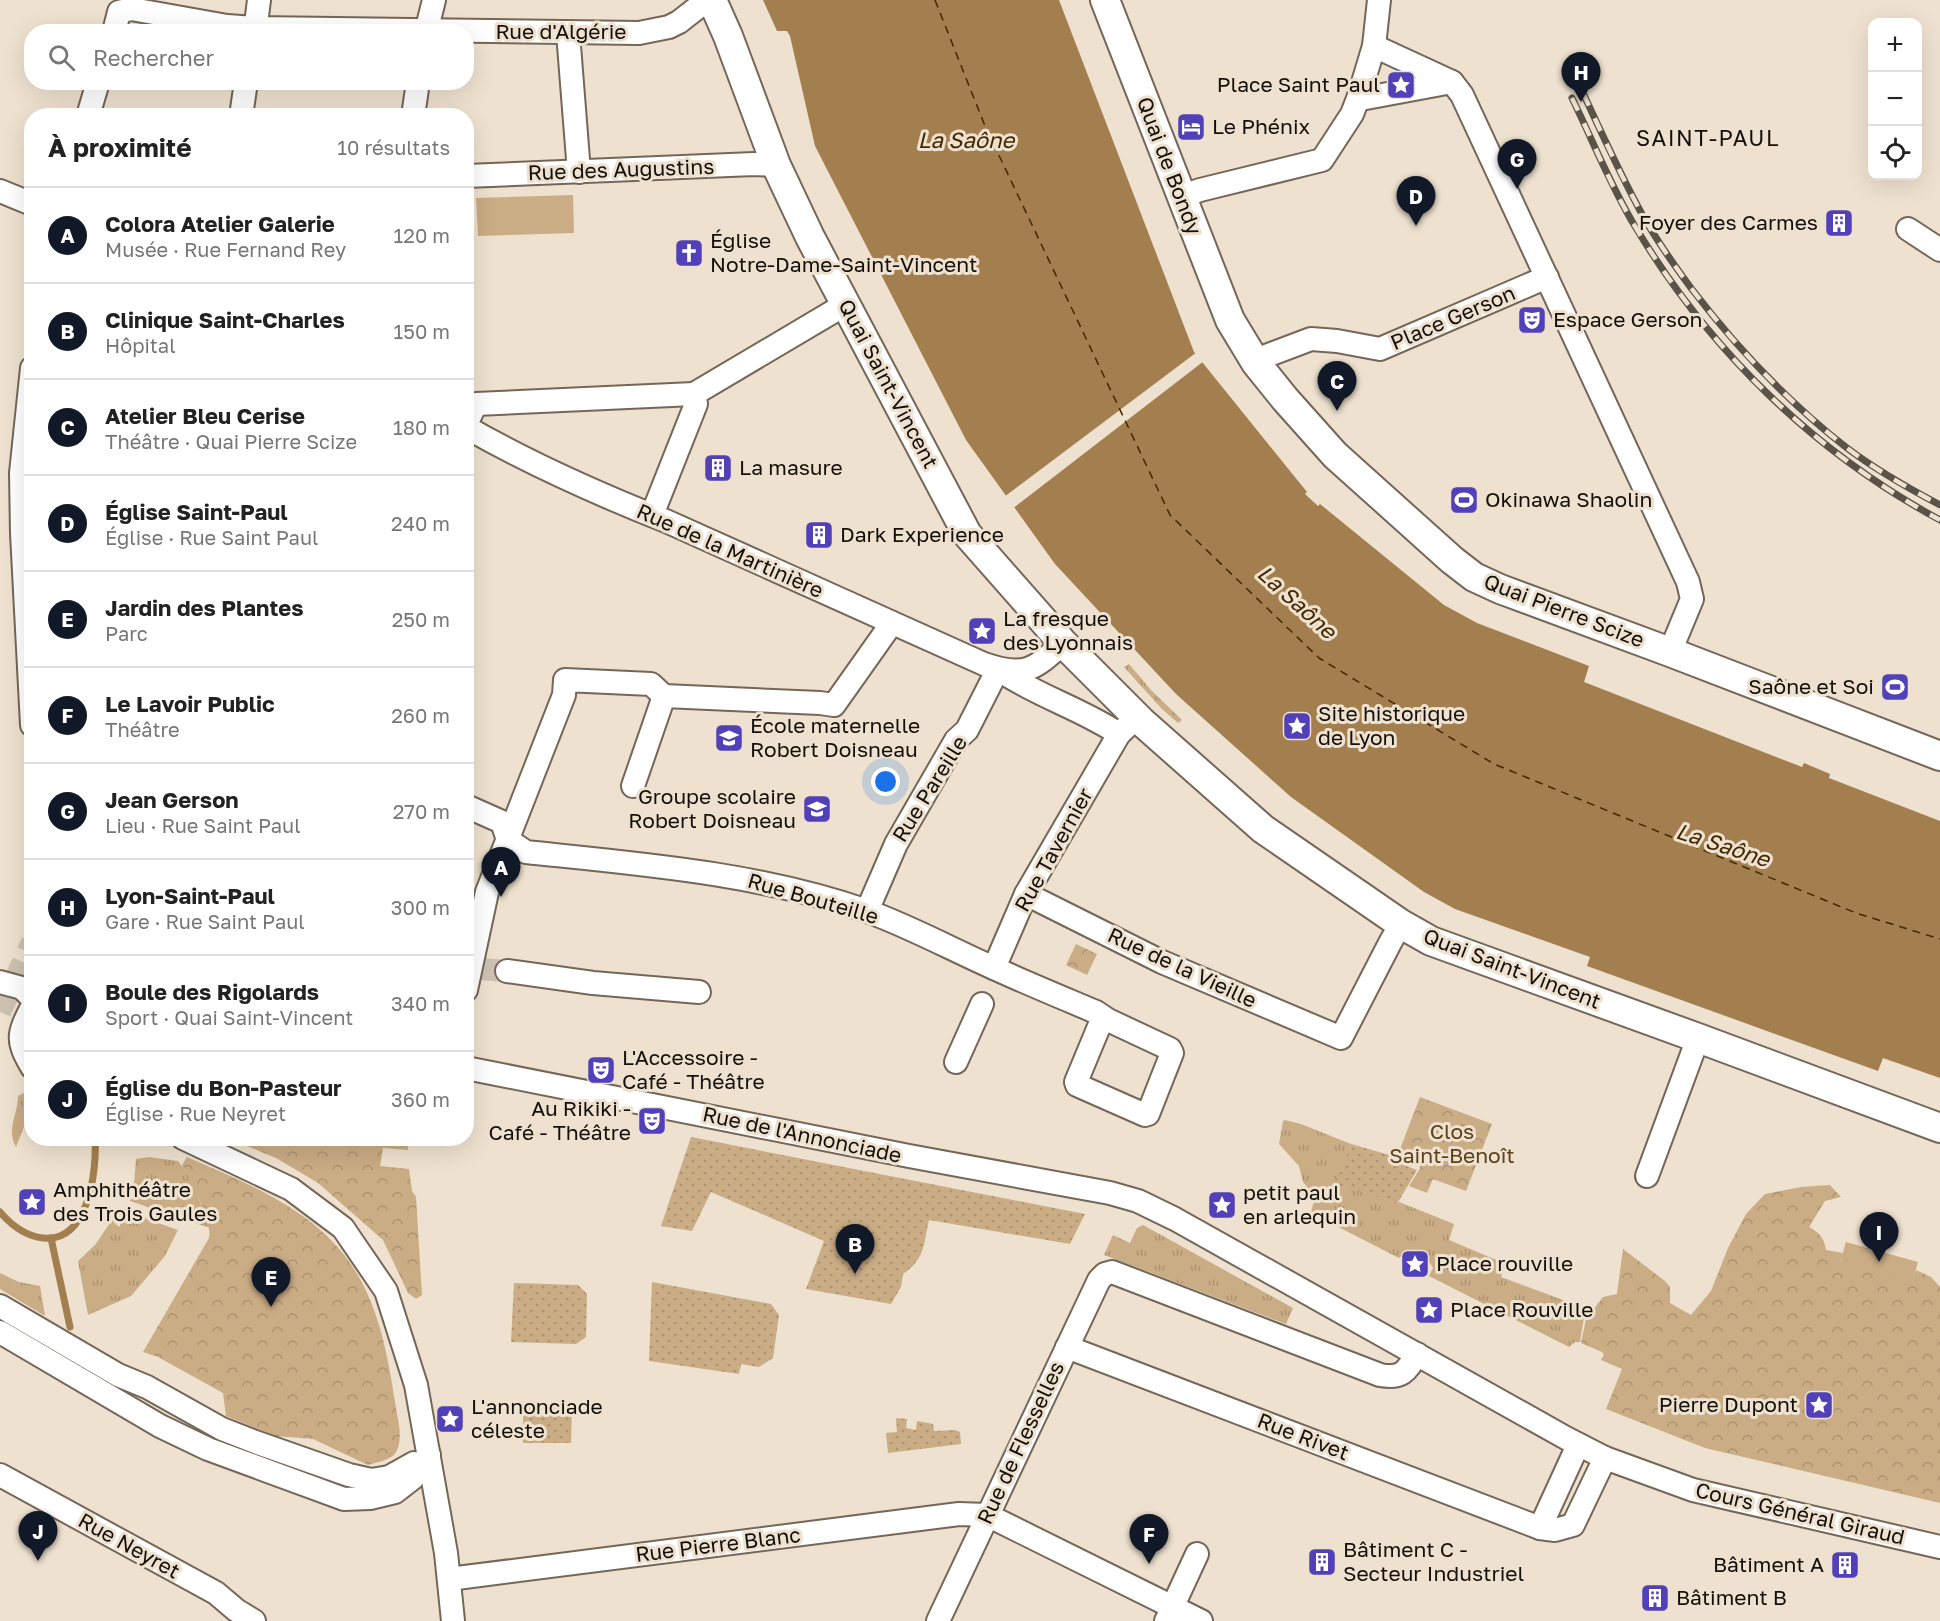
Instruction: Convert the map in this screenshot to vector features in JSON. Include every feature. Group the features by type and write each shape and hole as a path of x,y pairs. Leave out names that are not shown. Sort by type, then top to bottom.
{"main road":[{"name":"Quai Saint-Vincent","path":"712,0 728,36 776,165 810,237 967,534 1063,643 1128,726 1263,829 1401,924 1431,941 1940,1128"},
{"name":"Quai de Bondy","path":"1105,0 1223,306 1236,332"},
{"name":"Quai Pierre Scize","path":"1236,332 1256,363 1335,455 1474,577 1500,589 1940,756"}],"street":[{"path":"257,24 260,0"},
{"path":"428,24 434,0"},
{"name":"Rue d'Algérie","path":"474,32 639,33 669,27 707,0"},
{"path":"1180,197 1322,160 1352,114 1359,96 1374,46 1379,0"},
{"name":"Rue d'Algérie","path":"116,22 131,9 216,24"},
{"path":"568,33 579,172"},
{"path":"1374,46 1452,82 1462,95 1688,582 1692,599 1670,652"},
{"path":"1359,96 1366,98 1452,82"},
{"path":"90,108 96,90"},
{"path":"242,108 245,90"},
{"path":"414,108 417,90"},
{"name":"Rue des Augustins","path":"474,176 776,165"},
{"path":"0,191 24,201"},
{"path":"1908,229 1940,250"},
{"name":"Place Gerson","path":"1256,363 1266,356 1311,339 1380,349 1547,277"},
{"path":"474,408 476,404 694,394 846,304"},
{"path":"652,515 696,404 694,394"},
{"name":"Rue de la Martinière","path":"474,430 512,453 622,504 652,515 998,669"},
{"path":"24,444 21,473 24,484"},
{"path":"474,972 487,892 564,695 565,680 651,684 664,696 834,705 892,623"},
{"path":"998,669 1025,671 1040,664 1063,643"},
{"name":"Quai Saint-Vincent","path":"998,669 1032,690 1103,723 1128,726"},
{"name":"Rue Pareille","path":"867,911 896,844 957,740 967,729 998,669"},
{"path":"633,786 664,696"},
{"name":"Rue Tavernier","path":"994,968 1026,894 1128,726"},
{"path":"474,810 502,822 508,840"},
{"name":"Rue Bouteille","path":"508,840 526,852 763,882 867,911 1103,1017"},
{"name":"Rue de la Vieille","path":"1026,894 1162,962 1341,1038 1401,924"},
{"path":"507,970 593,982 699,992"},
{"path":"0,982 24,990"},
{"path":"956,1062 982,1004"},
{"path":"1103,1017 1172,1053 1150,1111 1145,1115 1077,1085 1076,1082 1103,1017"},
{"path":"24,1021 20,1047 24,1053"},
{"path":"1647,1176 1698,1038"},
{"name":"Rue de l'Annonciade","path":"474,1070 909,1156 1110,1192 1138,1201 1175,1218 1417,1354"},
{"path":"200,1146 291,1189 343,1228 386,1291 416,1385 449,1579 453,1621"},
{"name":"Rue de Flesselles","path":"938,1621 1066,1347 1104,1274 1112,1272 1391,1377 1401,1375 1408,1369 1417,1354"},
{"path":"0,1306 99,1364 222,1429 349,1475 371,1480 389,1477 429,1455"},
{"path":"0,1332 169,1430 208,1449 345,1499 370,1498 395,1492 413,1478 429,1455"},
{"name":"Rue Rivet","path":"1066,1347 1540,1528"},
{"path":"1417,1354 1605,1458 1573,1525 1555,1530 1540,1528 1578,1445"},
{"name":"Cours Général Giraud","path":"1605,1458 1693,1490 1940,1547"},
{"name":"Rue Neyret","path":"2,1481 216,1593 236,1610 254,1621"},
{"name":"Rue Pierre Blanc","path":"449,1579 959,1514 987,1515"},
{"path":"987,1515 1169,1614 1201,1621"},
{"path":"1169,1614 1197,1554"}],"green space":[{"path":"573,195 574,233 478,236 476,198"},
{"path":"1129,664 1151,690 1182,720 1178,723 1161,708 1124,667"},
{"path":"1076,944 1097,954 1087,975 1066,965"},
{"path":"24,1093 24,1127 16,1147 12,1128 18,1096"},
{"name":"Clos Saint-Benoît","path":"1420,1097 1492,1124 1466,1191 1433,1179 1427,1193 1409,1186 1419,1170 1424,1155 1419,1153 1415,1163 1397,1157"},
{"path":"1285,1120 1351,1144 1336,1185 1368,1193 1397,1204 1399,1202 1454,1224 1449,1240 1506,1264 1501,1277 1590,1310 1584,1317 1580,1342 1575,1342 1569,1347 1429,1276 1433,1268 1430,1263 1408,1251 1399,1258 1311,1213 1315,1196 1303,1182 1299,1166 1279,1144"},
{"path":"691,1137 1085,1214 1070,1244 929,1220 920,1256 903,1274 901,1287 891,1304 806,1289 824,1241 711,1192 692,1231 661,1226"},
{"path":"1351,1144 1397,1157 1396,1162 1417,1170 1397,1204 1335,1185"},
{"path":"247,1146 408,1146 408,1150 383,1148 380,1166 409,1169 412,1191 416,1197 422,1295 416,1299 408,1293 383,1240 318,1183 276,1158"},
{"path":"149,1157 178,1161 193,1184 210,1228 130,1201 136,1159"},
{"path":"187,1157 283,1203 318,1227 347,1259 369,1297 383,1337 400,1434 394,1455 368,1465 313,1439 276,1436 226,1416 223,1393 158,1357 143,1352 209,1238 208,1222 182,1165"},
{"path":"1830,1185 1841,1197 1825,1201 1809,1227 1821,1236 1826,1250 1843,1253 1840,1262 1912,1282 1916,1270 1931,1277 1940,1287 1940,1503 1705,1448 1606,1409 1622,1369 1601,1360 1604,1355 1602,1352 1581,1343 1586,1319 1603,1297 1617,1294 1623,1249 1665,1281 1670,1287 1670,1303 1691,1315 1711,1291 1728,1248 1746,1214 1765,1194 1801,1187"},
{"path":"127,1212 178,1230 165,1256 131,1296 88,1315 78,1261 95,1245 112,1220 119,1227"},
{"path":"1143,1225 1293,1308 1286,1324 1104,1255 1113,1235 1130,1243 1137,1228"},
{"path":"1846,1242 1918,1262 1912,1283 1840,1263"},
{"path":"0,1273 19,1282 40,1286 45,1316 0,1289"},
{"path":"652,1282 771,1304 779,1315 773,1358 759,1367 741,1364 739,1374 649,1361"},
{"path":"514,1283 578,1285 587,1294 586,1337 576,1344 511,1342"},
{"path":"523,1406 572,1407 571,1443 523,1443"},
{"path":"896,1418 907,1419 906,1428 916,1430 917,1421 933,1424 934,1431 955,1430 960,1432 961,1444 888,1453 886,1433 897,1432"}],"water":[{"name":"La Saône","path":"763,0 1059,0 1194,352 1307,492 1305,494 1444,605 1477,623 1589,666 1584,682 1802,767 1804,763 1830,774 1829,778 1940,821 1940,1078 1883,1058 1878,1071 1587,966 1590,957 1455,909 1424,892 1291,797 1176,694 1055,564 966,440 815,146 790,36 787,31 777,31"}],"pier":[{"path":"1197,352 1204,361 1012,509 1004,497"}],"waterway":[{"path":"0,1212 19,1230 36,1237 59,1236 71,1229 80,1217 92,1185 95,1146"},
{"path":"51,1238 70,1327"}],"ferry route":[{"path":"935,0 985,126 1170,515 1319,658 1494,764 1856,913 1940,939"}],"tunnel":[{"path":"0,1012 24,960"},
{"path":"481,969 507,971"}],"railway":[{"path":"1583,93 1648,225 1685,279 1726,331 1784,393 1847,448 1869,464 1940,505"},
{"path":"1572,98 1610,180 1636,228 1665,273 1731,357 1768,395 1850,463 1894,493 1940,520"}],"place":[{"name":"Place Saint Paul","path":"1401,85"},
{"name":"Lyon-Saint-Paul","path":"1581,102"},
{"name":"Le Phénix","path":"1191,127"},
{"name":"Jean Gerson","path":"1517,189"},
{"name":"Foyer des Carmes","path":"1839,223"},
{"name":"Église Saint-Paul","path":"1416,226"},
{"name":"Église Notre-Dame-Saint-Vincent","path":"689,253"},
{"name":"Espace Gerson","path":"1532,320"},
{"name":"Atelier Bleu Cerise","path":"1337,411"},
{"name":"La masure","path":"718,468"},
{"name":"Okinawa Shaolin","path":"1464,500"},
{"name":"Dark Experience","path":"819,535"},
{"name":"La fresque des Lyonnais","path":"982,631"},
{"name":"Saône et Soi","path":"1895,687"},
{"name":"Site historique de Lyon","path":"1297,726"},
{"name":"École maternelle Robert Doisneau","path":"729,738"},
{"name":"Groupe scolaire Robert Doisneau","path":"817,809"},
{"name":"Colora Atelier Galerie","path":"501,897"},
{"name":"L'Accessoire - Café - Théâtre","path":"601,1070"},
{"name":"Au Rikiki - Café - Théâtre","path":"652,1121"},
{"name":"Amphithéâtre des Trois Gaules","path":"32,1202"},
{"name":"petit paul en arlequin","path":"1222,1205"},
{"name":"Boule des Rigolards","path":"1879,1262"},
{"name":"Place rouville","path":"1415,1264"},
{"name":"Clinique Saint-Charles","path":"855,1274"},
{"name":"Jardin des Plantes","path":"271,1307"},
{"name":"Place Rouville","path":"1429,1310"},
{"name":"Pierre Dupont","path":"1819,1405"},
{"name":"L'annonciade céleste","path":"450,1419"},
{"name":"Église du Bon-Pasteur","path":"38,1561"},
{"name":"Bâtiment C - Secteur Industriel","path":"1322,1562"},
{"name":"Le Lavoir Public","path":"1149,1564"},
{"name":"Bâtiment A","path":"1845,1565"},
{"name":"Bâtiment B","path":"1655,1598"}],"district":[{"name":"SAINT-PAUL","path":"1708,138"}]}
